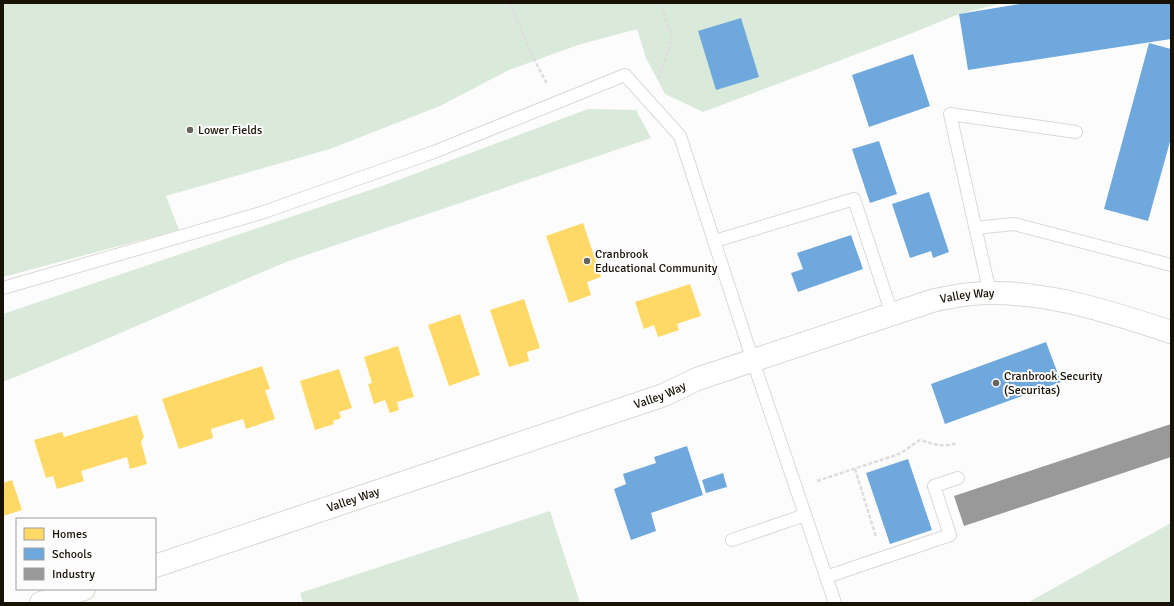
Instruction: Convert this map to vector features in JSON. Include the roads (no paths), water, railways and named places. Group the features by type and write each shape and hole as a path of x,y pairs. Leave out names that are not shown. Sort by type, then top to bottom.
{"street":[{"name":"Valley Way","path":"156,566 664,395 697,379 935,300 970,294 1021,294 1050,298 1125,317 1171,332"},
{"path":"41,603 81,590"}],"lane":[{"path":"3,288 261,213 434,152 625,75 680,136 834,603"},
{"path":"990,293 950,114 1076,132"},
{"path":"715,241 854,199 892,314"},
{"path":"976,228 1014,224 1171,265"},
{"path":"826,577 950,535 934,486 958,478"},
{"path":"732,540 804,515"}],"place":[{"name":"Lower Fields","path":"190,130"},
{"name":"Cranbrook Educational Community","path":"587,261"},
{"name":"Cranbrook Security (Securitas)","path":"996,383"}]}
